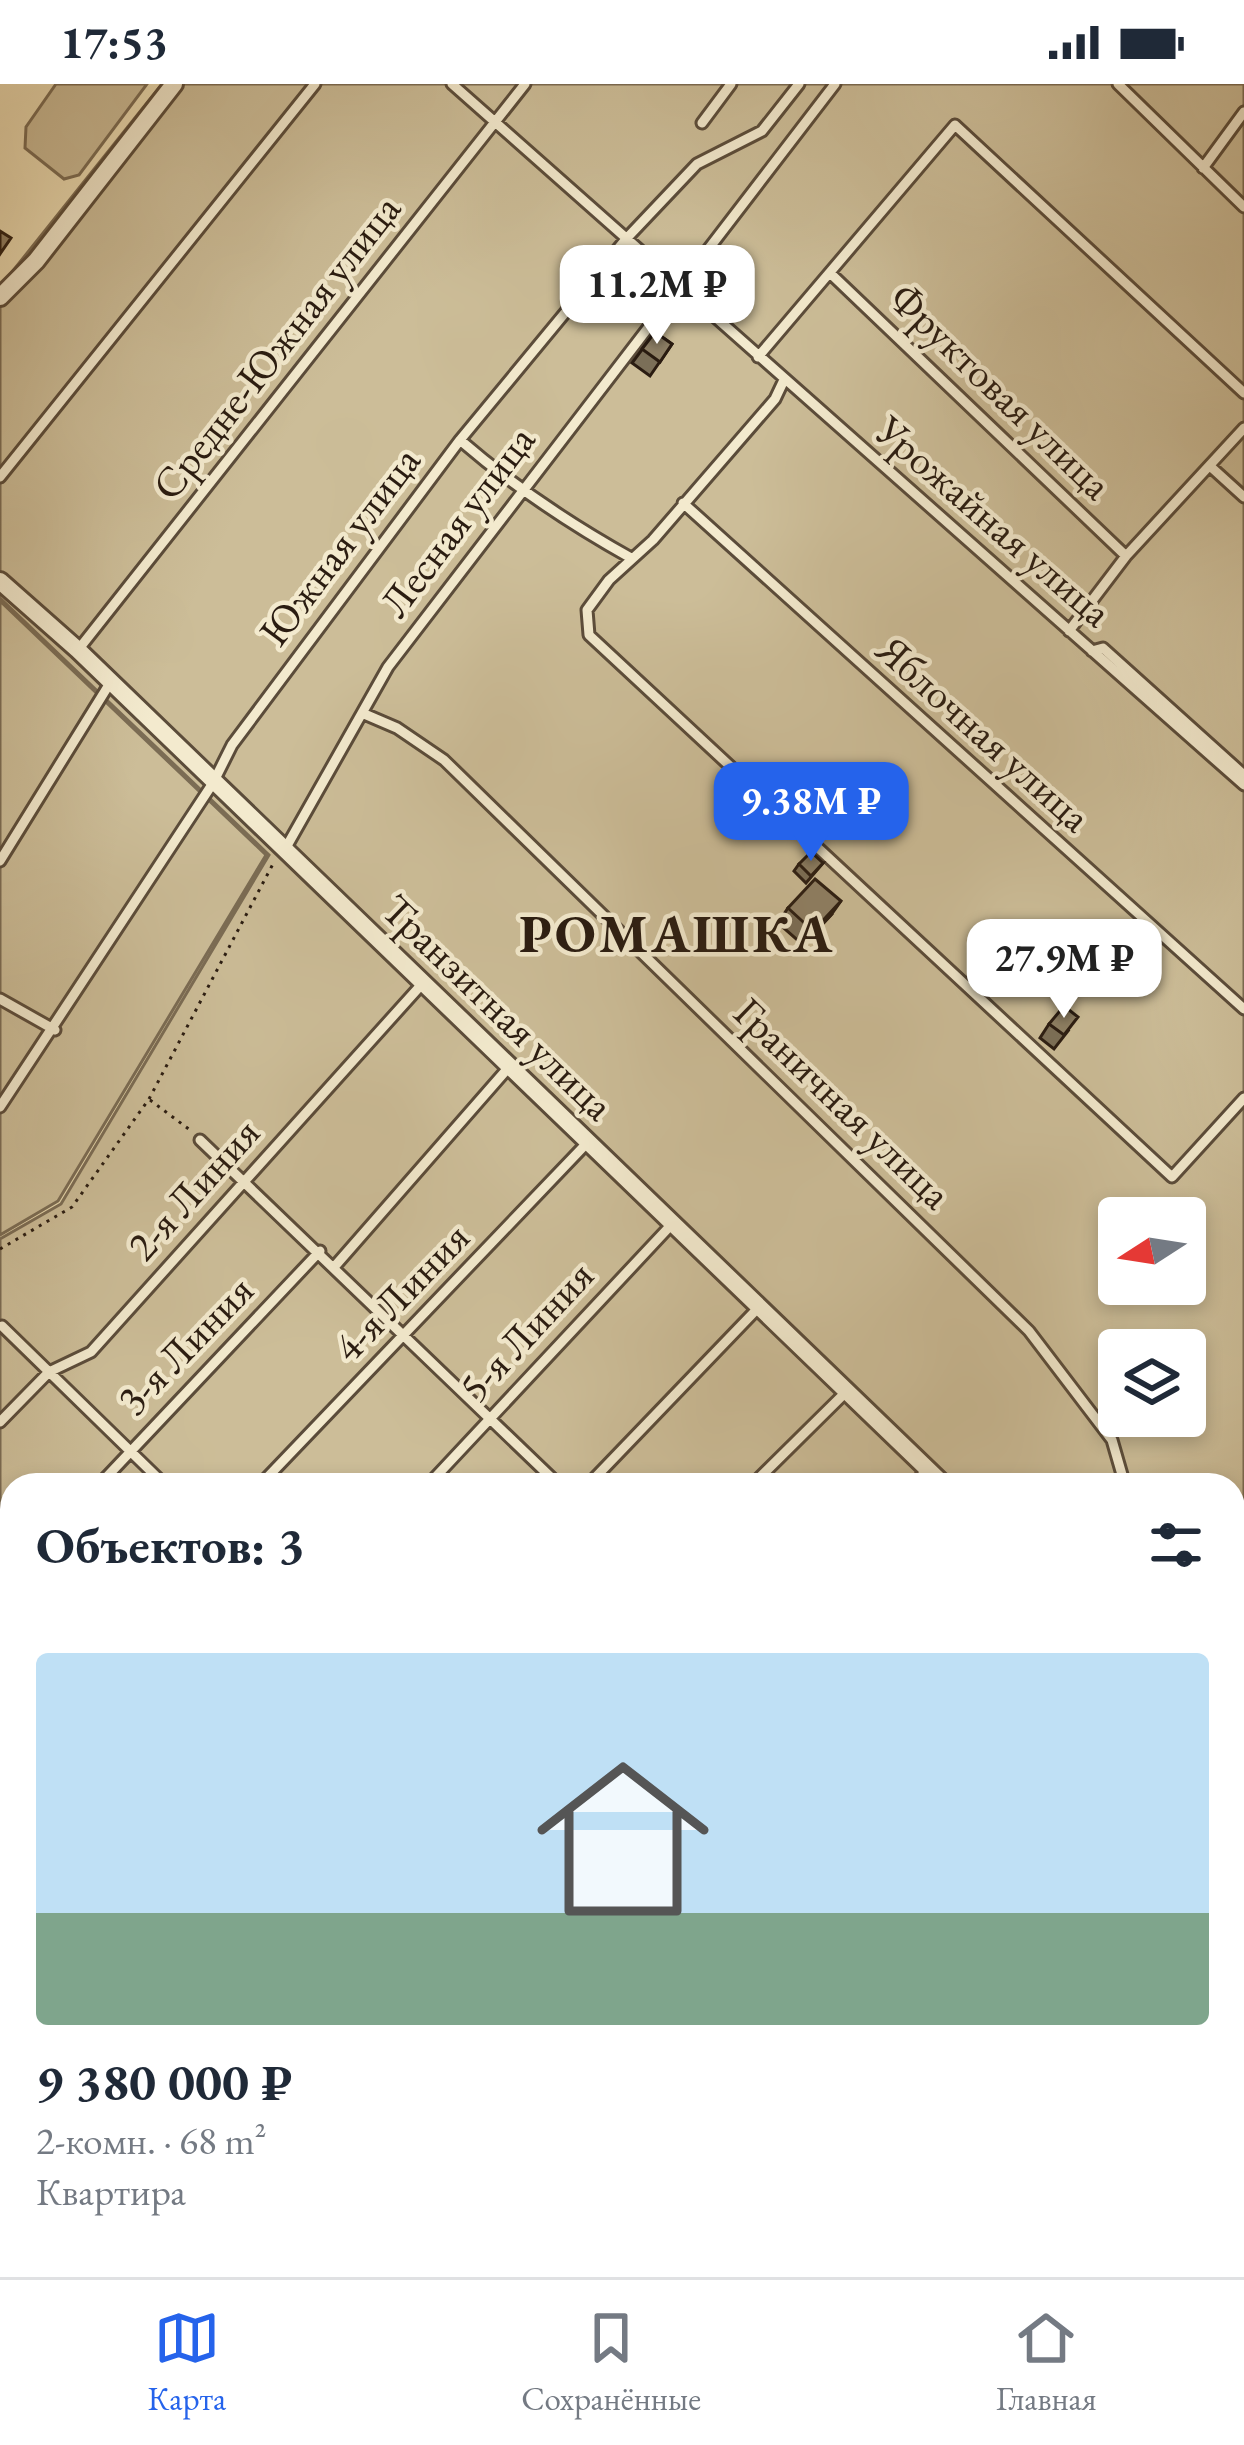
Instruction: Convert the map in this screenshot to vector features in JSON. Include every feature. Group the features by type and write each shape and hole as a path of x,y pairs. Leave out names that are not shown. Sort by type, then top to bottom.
{"street":[{"path":"0,297 36,261 174,84"},
{"name":"Транзитная улица","path":"0,581 286,847 932,1473"}],"lane":[{"path":"0,477 315,84"},
{"name":"Урожайная улица","path":"452,84 1244,785"},
{"name":"Средне-Южная улица","path":"78,650 525,84"},
{"path":"702,123 731,84"},
{"name":"Южная улица","path":"0,1107 55,1030 213,783 232,745 460,440 626,238 697,164 762,131 800,84"},
{"name":"Лесная улица","path":"286,847 388,667 835,84"},
{"path":"1118,84 1244,207"},
{"path":"1203,168 1244,112"},
{"path":"758,357 956,125 1244,393"},
{"name":"Фруктовая улица","path":"830,273 1126,556"},
{"path":"784,380 775,399 587,610 589,635 1172,1177 1244,1098"},
{"path":"1070,631 1126,556 1244,428"},
{"path":"460,440 519,491 632,557"},
{"path":"1211,467 1244,497"},
{"name":"Яблочная улица","path":"683,503 1244,1009"},
{"path":"1092,651 1103,648 1244,775"},
{"path":"0,861 110,682"},
{"name":"Граничная улица","path":"362,713 398,728 444,760 1029,1331 1112,1440 1122,1473"},
{"name":"2-я Линия","path":"0,1422 49,1372 91,1352 422,983"},
{"path":"0,999 55,1030"},
{"path":"335,1266 509,1067"},
{"path":"200,1140 547,1473"},
{"name":"4-я Линия","path":"272,1473 587,1142"},
{"name":"5-я Линия","path":"439,1473 672,1224"},
{"name":"3-я Линия","path":"110,1473 320,1251"},
{"path":"600,1473 759,1307"},
{"path":"2,1326 153,1473"},
{"path":"764,1473 847,1391"},
{"path":"924,1473 928,1469"}],"path":[{"path":"0,1250 73,1207 148,1099 262,878 286,847"},
{"path":"148,1099 200,1140"}],"shaded area":[{"path":"56,84 147,84 79,175 64,179 25,148 26,127"},
{"path":"162,84 1244,84 1244,1473 0,1473 0,1239 61,1204 269,855 0,598 0,287"},
{"path":"0,601 266,855 58,1201 0,1235"}],"building":[{"path":"0,231 11,238 0,254"},
{"path":"655,332 672,344 660,362 642,349"},
{"path":"811,852 823,863 811,876 799,864"},
{"path":"815,879 841,901 813,931 788,908"},
{"path":"1064,1006 1078,1017 1064,1035 1049,1024"}],"district":[{"name":"РОМАШКА","path":"677,933"}]}
